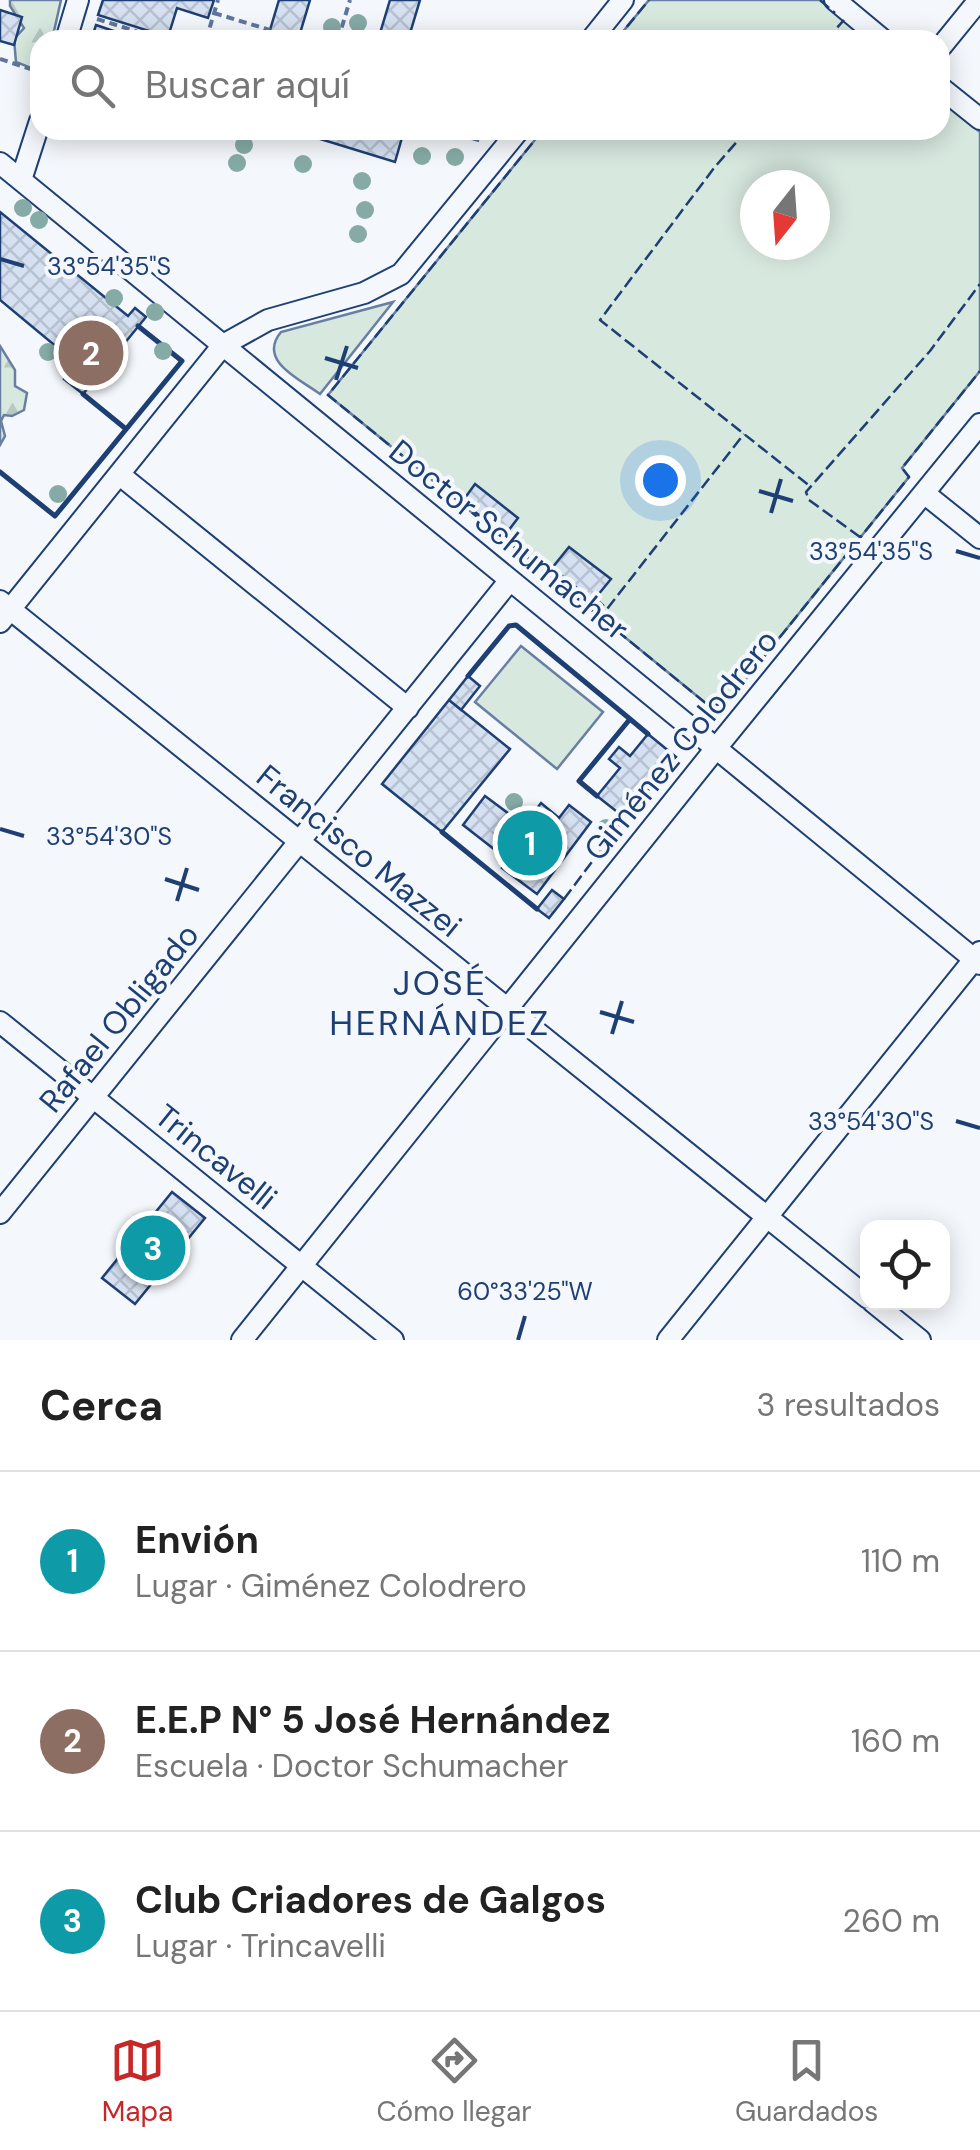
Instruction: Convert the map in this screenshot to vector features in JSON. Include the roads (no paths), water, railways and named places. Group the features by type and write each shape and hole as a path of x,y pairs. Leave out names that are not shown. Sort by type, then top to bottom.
{"street":[{"path":"599,30 623,0"},
{"path":"835,0 871,30"},
{"path":"950,36 980,0"},
{"path":"69,30 76,6"},
{"path":"950,95 980,120"},
{"path":"22,180 34,140"},
{"path":"3,611 120,475 223,344 268,320 364,293 401,274 511,140"},
{"name":"Doctor Schumacher","path":"0,163 978,958"},
{"name":"Giménez Colodrero","path":"242,1340 980,424"},
{"path":"120,475 408,708"},
{"path":"924,493 980,538"},
{"name":"Rafael Obligado","path":"0,1213 510,580"},
{"name":"Francisco Mazzei","path":"3,611 300,842 860,1292"},
{"path":"668,1340 978,958"},
{"name":"Trincavelli","path":"0,1022 392,1340"},
{"name":"Francisco Mazzei","path":"882,1310 920,1340"}],"place":[{"name":"E.E.P N° 5 José Hernández","path":"91,353"},
{"name":"Envión","path":"530,843"},
{"name":"Club Criadores de Galgos","path":"153,1248"}],"district":[{"name":"JOSÉ HERNÁNDEZ","path":"440,1003"}]}
